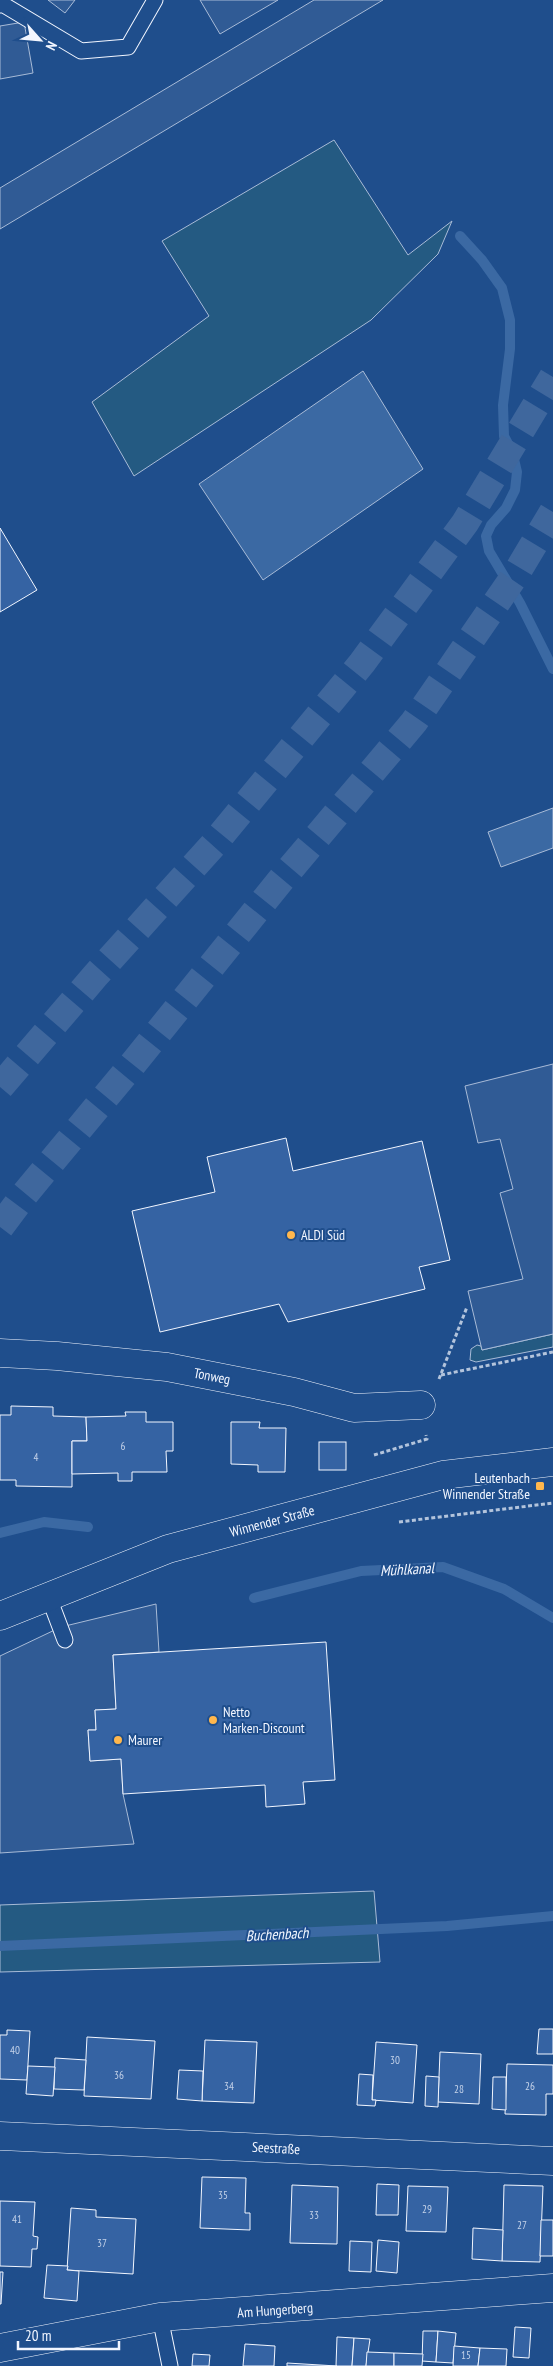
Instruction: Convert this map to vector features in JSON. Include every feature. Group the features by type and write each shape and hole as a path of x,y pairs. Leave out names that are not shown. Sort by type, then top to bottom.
{"street":[{"name":"Tonweg","path":"0,1353 56,1356 167,1367 294,1392 354,1408 421,1405"},
{"name":"Winnender Straße","path":"0,1616 48,1595 168,1549 443,1475 553,1462"},
{"name":"Seestraße","path":"0,2136 553,2161"},
{"name":"Am Hungerberg","path":"0,2348 160,2318 553,2288"}],"lane":[{"path":"0,6 4,5 81,51 128,47 155,0"},
{"path":"48,1595 65,1640"},
{"path":"160,2318 170,2366"}],"path":[{"path":"467,1307 441,1375 553,1352"},
{"path":"398,1522 553,1503"}],"shaded area":[{"path":"48,0 75,0 65,13"},
{"path":"200,0 278,0 220,34"},
{"path":"314,0 383,0 0,229 0,188"},
{"path":"24,22 33,73 0,79 0,26"},
{"path":"334,140 408,255 452,221 438,254 371,320 134,476 92,402 209,316 162,241"},
{"path":"363,371 423,469 263,580 199,484"},
{"path":"553,808 553,848 501,867 488,832"},
{"path":"553,1064 553,1334 482,1350 468,1291 523,1279 500,1193 513,1189 500,1139 478,1143 465,1086"},
{"path":"553,1334 553,1347 476,1362 470,1360 471,1349 477,1345 481,1346 482,1350"},
{"path":"156,1604 159,1652 113,1655 116,1709 95,1710 96,1730 88,1730 90,1761 121,1759 123,1794 134,1844 0,1853 0,1656 61,1627"},
{"path":"374,1891 380,1962 0,1972 0,1905"}],"building":[{"path":"0,528 37,590 0,612"},
{"name":"ALDI Süd","path":"286,1138 293,1171 422,1141 450,1260 419,1267 425,1289 288,1322 279,1304 160,1332 132,1211 215,1192 207,1157"},
{"path":"11,1406 53,1407 53,1416 86,1417 87,1441 72,1441 72,1487 16,1486 16,1480 0,1480 0,1415 11,1415"},
{"path":"125,1412 146,1412 146,1422 173,1422 173,1451 166,1451 167,1472 132,1472 132,1481 118,1481 118,1473 72,1474 72,1441 87,1441 86,1417 126,1416"},
{"path":"231,1422 260,1422 259,1428 286,1428 285,1472 258,1472 258,1465 231,1464"},
{"path":"319,1442 346,1442 346,1470 319,1470"},
{"name":"Netto Marken-Discount","path":"326,1642 335,1780 303,1782 305,1804 266,1807 265,1785 123,1794 121,1759 90,1761 88,1730 96,1730 95,1710 116,1709 113,1655"},
{"path":"539,2029 553,2029 553,2054 537,2054"},
{"path":"7,2030 30,2031 27,2080 0,2079 0,2035 7,2035"},
{"path":"87,2037 155,2041 151,2099 84,2096"},
{"path":"205,2040 257,2042 254,2103 202,2101"},
{"path":"376,2042 417,2045 413,2103 372,2100"},
{"path":"440,2052 481,2054 479,2104 438,2102"},
{"path":"55,2058 86,2060 84,2090 54,2089"},
{"path":"507,2064 553,2065 553,2094 546,2094 546,2115 505,2114"},
{"path":"28,2066 55,2067 53,2096 26,2094"},
{"path":"179,2070 203,2071 202,2101 177,2099"},
{"path":"359,2074 373,2075 372,2100 376,2100 375,2106 357,2105"},
{"path":"426,2076 439,2077 438,2107 425,2106"},
{"path":"493,2077 506,2077 506,2110 492,2109"},
{"path":"202,2177 246,2178 245,2213 250,2213 250,2230 200,2228"},
{"path":"377,2184 399,2185 398,2215 376,2215"},
{"path":"292,2185 338,2187 337,2244 290,2243"},
{"path":"504,2185 543,2186 540,2262 502,2261"},
{"path":"408,2186 448,2187 446,2232 406,2231"},
{"path":"0,2201 35,2202 33,2236 38,2237 37,2249 32,2249 31,2267 0,2266"},
{"path":"71,2208 96,2210 96,2217 136,2219 133,2274 67,2270"},
{"path":"541,2220 553,2220 553,2256 540,2256"},
{"path":"473,2228 503,2230 502,2261 472,2259"},
{"path":"378,2240 399,2242 397,2273 376,2271"},
{"path":"350,2241 372,2242 371,2272 349,2271"},
{"path":"47,2265 68,2266 67,2270 79,2271 77,2301 44,2298"},
{"path":"0,2272 3,2272 1,2304 0,2304"},
{"path":"515,2327 531,2328 529,2358 513,2357"},
{"path":"423,2331 438,2331 436,2362 422,2361"},
{"path":"438,2331 456,2333 453,2363 436,2362"},
{"path":"337,2337 354,2338 352,2366 336,2366"},
{"path":"354,2338 370,2339 366,2366 352,2366"},
{"path":"245,2344 275,2346 274,2366 243,2366"},
{"path":"454,2346 480,2348 478,2366 453,2366"},
{"path":"480,2348 507,2349 506,2366 478,2366"},
{"path":"367,2352 394,2353 394,2366 366,2366"},
{"path":"394,2353 423,2354 422,2366 394,2366"},
{"path":"193,2354 210,2355 209,2366 192,2366"},
{"path":"287,2363 337,2366 287,2366"}],"waterway":[{"path":"460,236 482,260 502,288 510,320 510,349 503,405 504,436 512,451 517,472 515,490 506,508 491,525 486,536 489,551 520,603 553,669"},
{"path":"0,1533 44,1522 88,1527"},
{"name":"Mühlkanal","path":"254,1598 361,1571 443,1567 504,1589 553,1618"},
{"name":"Buchenbach","path":"0,1946 447,1926 553,1916"}],"tunnel":[{"path":"0,1087 95,976 213,845 362,663 465,523 553,377"},
{"path":"0,1227 280,881 414,722 516,574 553,512"}],"place":[{"name":"ALDI Süd","path":"291,1235"},
{"name":"Leutenbach Winnender Straße","path":"540,1486"},
{"name":"Netto Marken-Discount","path":"213,1720"},
{"name":"Maurer","path":"118,1740"}]}
